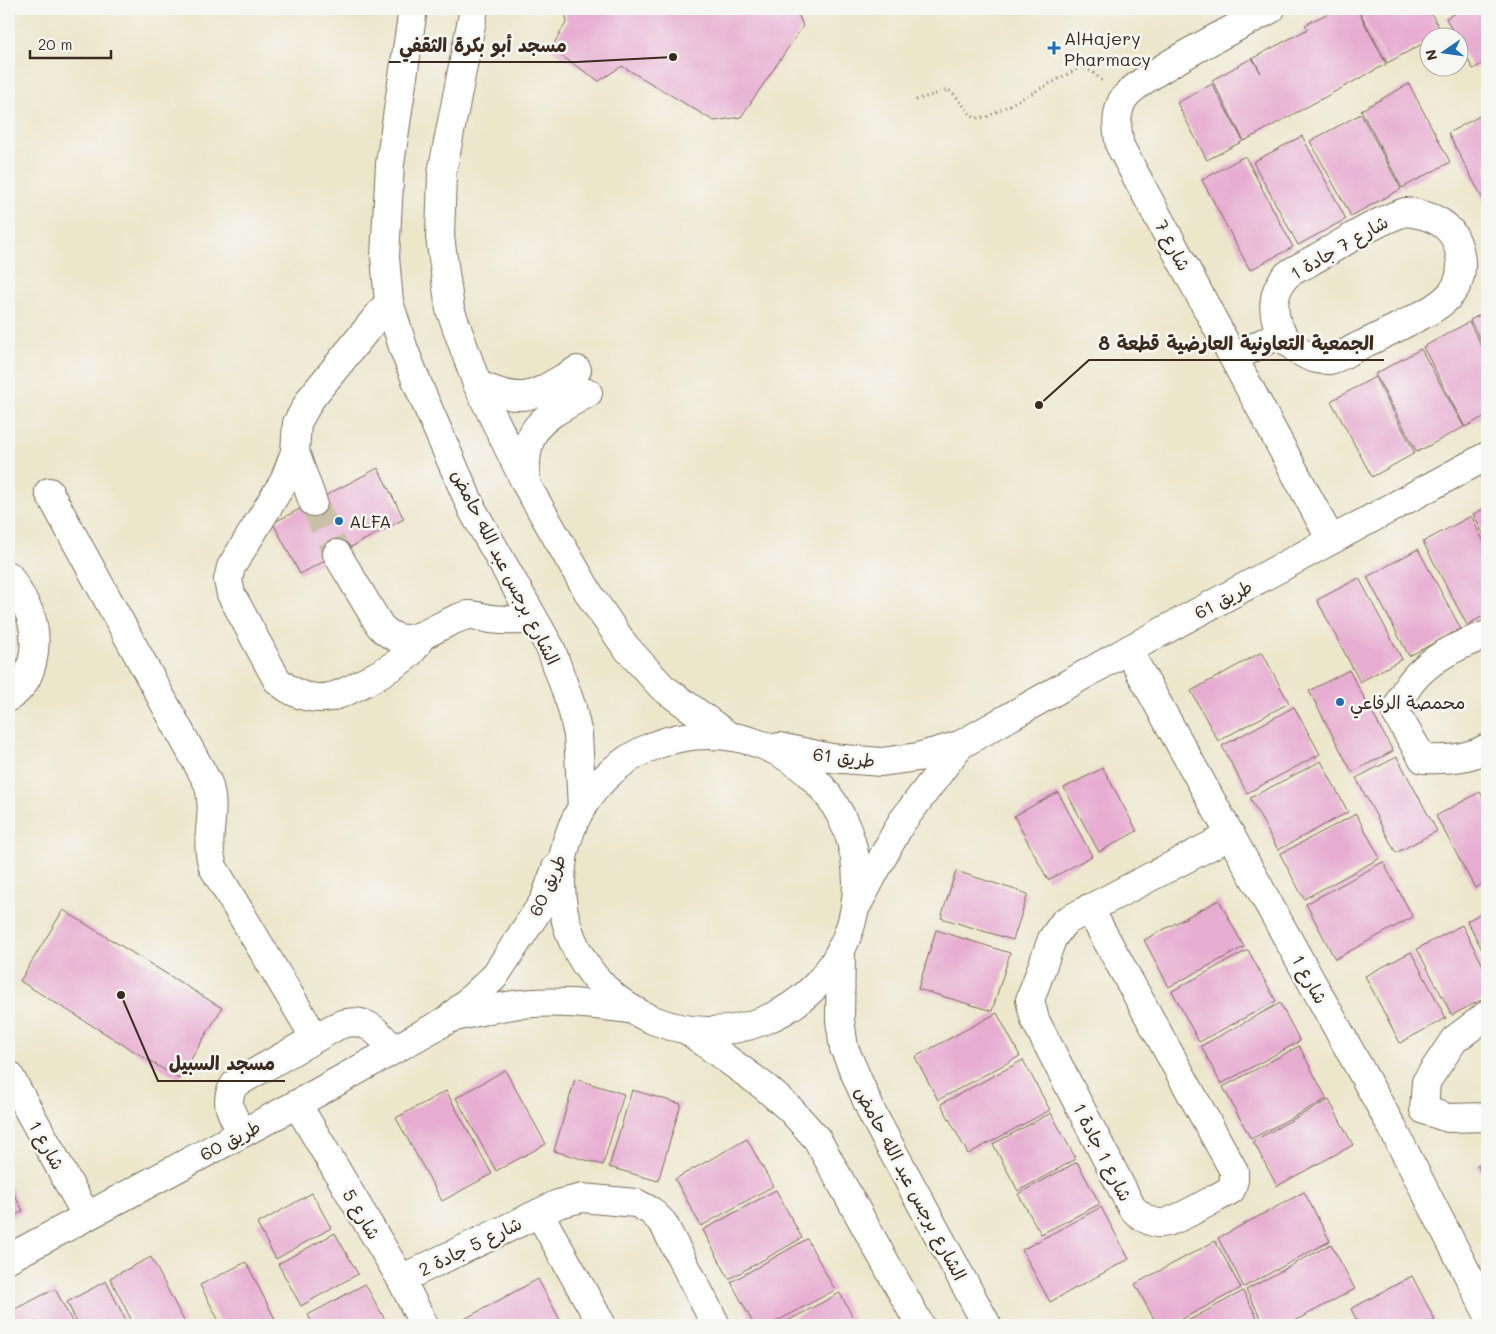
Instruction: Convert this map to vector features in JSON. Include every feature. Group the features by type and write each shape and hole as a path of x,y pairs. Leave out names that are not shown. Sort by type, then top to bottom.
{"street":[{"name":"الشارع برجس عبد الله حامض","path":"414,9 390,164 385,257 389,302 414,375 473,511 551,649 572,708 578,735 582,807"},
{"path":"474,9 442,173 440,237 450,309 477,384 526,484 590,597 625,646 662,687 729,736"},
{"path":"1122,101 1141,81 1271,9"},
{"name":"شارع 7","path":"1122,101 1116,124 1120,146 1331,540"},
{"name":"شارع 7 جادة 1","path":"1405,212 1425,214 1443,224 1455,239 1462,258 1460,278 1451,296 1435,309 1331,360 1311,358 1294,349 1281,333 1274,314 1276,294 1286,276 1386,218 1405,212"},
{"path":"389,302 312,398 297,423 295,452 284,481 232,567 228,580 231,594 277,680 286,689 301,695 330,697 344,692 399,661 416,647 420,637"},
{"path":"1234,358 1281,333"},
{"path":"477,384 503,395 521,397 582,381 537,426 529,441 525,460 526,484"},
{"path":"295,452 313,502"},
{"name":"طريق 61","path":"758,743 831,758 881,762 918,757 960,745 1128,650 1487,456"},
{"path":"49,492 208,783 213,812 208,839 213,867 315,1038"},
{"path":"337,554 380,626 388,635 401,639 420,637 451,620 470,615 490,619 534,620"},
{"path":"9,576 31,617 34,640 31,671 16,692 9,697"},
{"path":"1487,635 1464,642 1428,665 1404,691 1396,713 1423,759 1444,760 1474,755 1487,748"},
{"name":"شارع 1","path":"1128,650 1392,1127 1487,1312"},
{"path":"699,735 729,736 758,743 785,756 809,774 829,797 844,823 853,852 856,871 854,911 842,948 831,967 812,990 789,1008 762,1022 733,1030 704,1032 687,1030 645,1018 620,1002 598,982 580,957 568,930 562,900 561,870 567,840 582,807 595,788 616,767 642,751 669,740 699,735"},
{"name":"طريق 61","path":"854,911 901,823 960,745"},
{"name":"شارع 1 جادة 1","path":"1089,908 1234,1171 1234,1180 1230,1190 1168,1222 1155,1222 1146,1219 1132,1208 1035,1020 1030,1000 1052,939 1064,922 1089,908 1230,835"},
{"name":"طريق 60","path":"9,1258 86,1215 297,1104 449,1019 494,977 519,942 544,901 567,840"},
{"name":"الشارع برجس عبد الله حامض","path":"842,948 840,1020 844,1048 873,1115 987,1325"},
{"name":"طريق 60","path":"449,1019 508,1006 550,1003 591,1004 632,1010"},
{"path":"1424,1110 1426,1082 1454,1040 1487,1015"},
{"path":"242,1133 229,1108 228,1099 235,1084 344,1022 362,1022 377,1030 393,1050"},
{"path":"687,1030 765,1087 791,1110 817,1138 920,1325"},
{"name":"شارع 1","path":"9,1075 86,1215"},
{"name":"شارع 5","path":"297,1104 401,1280 424,1325"},
{"path":"1392,1127 1424,1110 1448,1118 1487,1117"},
{"name":"شارع 5 جادة 2","path":"401,1280 558,1204 582,1198 636,1203 651,1211 663,1223 716,1325"},
{"name":"شارع 5 جادة 2","path":"539,1213 602,1325"}],"path":[{"path":"916,100 948,90 955,94 965,111 975,118 986,117 1081,67 1093,72 1122,101"}],"building":[{"path":"564,9 796,9 803,26 741,117 714,121 622,66 599,81 551,49 567,21"},
{"path":"1336,9 1357,9 1386,64 1244,141 1212,80 1252,58 1261,73 1253,58 1308,29 1305,25"},
{"path":"1358,9 1429,9 1439,28 1418,28 1418,46 1387,63"},
{"path":"1463,9 1487,9 1487,61 1473,69 1468,60 1468,28 1451,28 1446,18"},
{"path":"1212,84 1243,141 1207,160 1177,103"},
{"path":"1409,84 1450,162 1402,188 1361,110"},
{"path":"1487,112 1487,207 1448,133"},
{"path":"1361,114 1401,189 1351,216 1310,141"},
{"path":"1302,136 1346,219 1298,245 1253,162"},
{"path":"1245,156 1293,247 1250,270 1202,180"},
{"path":"1487,311 1487,352 1470,320"},
{"path":"1469,322 1487,356 1487,415 1465,427 1423,347"},
{"path":"1421,349 1464,427 1417,452 1375,374"},
{"path":"1375,377 1415,453 1372,477 1331,401"},
{"name":"ALFA","path":"378,468 404,519 300,574 273,523"},
{"path":"1487,507 1487,541 1473,514"},
{"path":"1471,516 1487,548 1487,614 1467,625 1423,542"},
{"path":"1418,549 1461,629 1409,656 1367,577"},
{"path":"1359,578 1402,659 1360,682 1317,600"},
{"path":"1262,652 1289,703 1218,741 1191,691"},
{"path":"1349,670 1393,751 1352,772 1309,691"},
{"path":"1294,707 1320,754 1247,793 1222,746"},
{"path":"1397,757 1437,831 1396,853 1356,778"},
{"path":"1321,761 1348,812 1278,850 1250,798"},
{"path":"1103,768 1137,831 1099,852 1064,788"},
{"path":"1058,792 1092,856 1048,880 1014,816"},
{"path":"1480,792 1487,806 1487,881 1475,888 1436,816"},
{"path":"1356,814 1380,858 1304,899 1280,854"},
{"path":"1383,862 1413,917 1335,959 1306,904"},
{"path":"956,871 1028,894 1013,940 941,918"},
{"path":"1219,900 1244,947 1169,987 1144,940"},
{"path":"63,910 222,1008 179,1079 20,981"},
{"path":"1487,910 1487,959 1467,921"},
{"path":"1462,925 1487,973 1487,997 1452,1015 1417,949"},
{"path":"936,930 1010,953 992,1011 918,989"},
{"path":"1248,950 1276,1001 1199,1042 1172,991"},
{"path":"1411,952 1446,1018 1400,1043 1365,976"},
{"path":"1280,1003 1300,1041 1221,1084 1201,1046"},
{"path":"997,1013 1020,1056 938,1100 915,1057"},
{"path":"1299,1046 1327,1099 1251,1139 1223,1087"},
{"path":"1023,1060 1050,1110 968,1154 941,1104"},
{"path":"505,1070 546,1144 496,1171 456,1098"},
{"path":"575,1079 624,1094 603,1165 554,1151"},
{"path":"632,1090 681,1104 658,1181 609,1167"},
{"path":"446,1091 492,1174 442,1201 396,1118"},
{"path":"1329,1100 1353,1145 1277,1186 1253,1141"},
{"path":"1051,1113 1076,1159 1018,1191 993,1144"},
{"path":"747,1139 773,1186 701,1226 675,1179"},
{"path":"1487,1160 1487,1183 1477,1165"},
{"path":"1077,1162 1100,1204 1041,1234 1018,1194"},
{"path":"9,1185 23,1211 9,1219"},
{"path":"776,1190 802,1238 729,1279 703,1230"},
{"path":"1304,1192 1330,1241 1244,1287 1218,1238"},
{"path":"312,1193 331,1228 276,1259 257,1224"},
{"path":"1101,1207 1129,1259 1050,1302 1022,1250"},
{"path":"335,1233 358,1274 301,1306 278,1264"},
{"path":"807,1239 835,1290 770,1325 754,1325 731,1282"},
{"path":"1215,1241 1241,1288 1171,1325 1157,1325 1135,1284"},
{"path":"1331,1244 1355,1289 1287,1325 1265,1325 1246,1290"},
{"path":"151,1257 185,1323 181,1325 134,1325 110,1278"},
{"path":"246,1262 278,1325 221,1325 200,1285"},
{"path":"1412,1276 1435,1320 1425,1325 1359,1325 1351,1309"},
{"path":"538,1279 560,1320 550,1325 461,1325 459,1322"},
{"path":"106,1281 128,1325 78,1325 67,1302"},
{"path":"365,1284 388,1325 313,1325 308,1315"},
{"path":"55,1289 74,1325 11,1325 9,1312"},
{"path":"1243,1291 1261,1325 1180,1325"},
{"path":"840,1293 857,1325 780,1325"}],"tunnel":[{"path":"313,502 337,554"}],"place":[{"name":"AlHajery Pharmacy","path":"1054,48"},
{"name":"مسجد أبو بكرة الثقفي","path":"673,57"},
{"name":"الجمعية التعاونية العارضية قطعة 8","path":"1039,405"},
{"name":"ALFA","path":"339,521"},
{"name":"محمصة الرفاعي","path":"1340,702"},
{"name":"مسجد السبيل","path":"121,995"}]}
